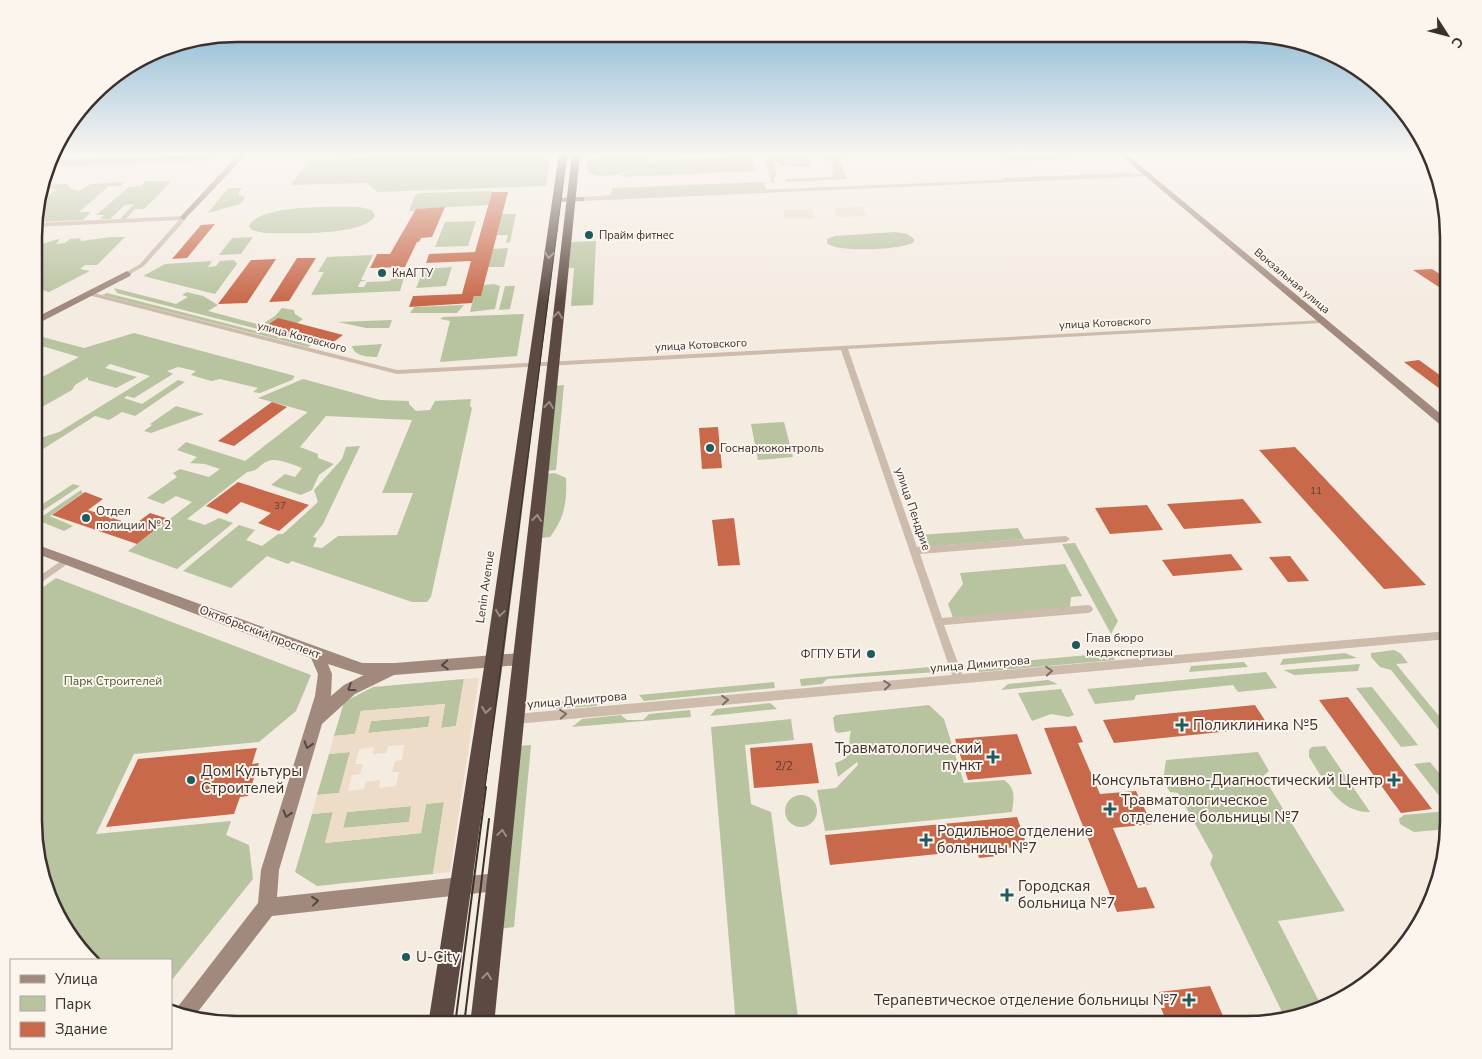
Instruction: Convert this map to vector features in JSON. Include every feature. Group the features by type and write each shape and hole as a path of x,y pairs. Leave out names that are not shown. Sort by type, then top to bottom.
{"highway":[{"name":"Lenin Avenue","path":"441,1016 459,886 494,661 556,203"},
{"path":"483,1016 571,203"}],"street":[{"path":"42,319 142,265 197,203"},
{"name":"Вокзальная улица","path":"1182,203 1440,419"},
{"path":"43,225 184,218"},
{"name":"улица Котовского","path":"90,294 396,372 1322,321"},
{"name":"улица Пендрие","path":"844,348 958,679"},
{"path":"914,551 1066,540"},
{"name":"Октябрьский проспект","path":"42,550 317,654 362,669 395,669 521,659"},
{"path":"42,579 67,560"},
{"path":"939,622 1088,609"},
{"name":"улица Димитрова","path":"515,718 1440,636"},
{"path":"186,1010 267,907 270,870 323,696 325,674 317,654"},
{"path":"315,722 335,698 358,683 395,669"},
{"path":"267,907 497,882"}],"green space":[{"path":"45,203 89,203 79,212 91,212 83,220 43,222"},
{"path":"110,203 150,203 144,209 135,209 126,219 120,219 134,204 125,205 110,219 100,219 104,215 96,215"},
{"path":"216,203 240,203 240,204 208,213"},
{"path":"412,203 488,203 488,205 409,211"},
{"path":"317,207 359,207 372,210 375,216 367,223 356,228 340,231 264,233 252,230 249,226 256,219 282,210"},
{"path":"502,214 516,214 510,242 506,243 508,235 497,235"},
{"path":"476,221 468,246 435,247 445,222"},
{"path":"895,232 907,234 914,239 914,242 897,247 870,249 843,248 827,243 827,239 835,236"},
{"path":"125,237 97,265 85,265 80,269 90,271 49,292 42,290 42,244 58,239 60,239 56,244 65,243 70,239 80,238 81,241"},
{"path":"253,237 241,254 219,255 232,238"},
{"path":"596,241 593,305 571,306 574,268 569,268 571,242"},
{"path":"508,248 504,267 488,267 493,249"},
{"path":"373,255 361,280 367,280 360,282 358,287 364,287 367,282 390,281 393,276 405,275 400,291 311,295 324,272 318,272 327,257"},
{"path":"234,260 237,264 215,294 143,276 165,264 212,261 208,267 216,266 220,261"},
{"path":"452,267 446,286 416,288 424,269"},
{"path":"494,284 500,286 495,309 470,312 474,296 484,285"},
{"path":"505,286 515,286 510,309 499,310"},
{"path":"114,288 176,304 188,297 182,295 187,292 203,296 218,305 208,311 261,325 275,316 282,308 294,310 295,314 303,319 297,323 267,326 328,342 316,344 117,293"},
{"path":"107,293 311,345 308,347 102,295"},
{"path":"464,305 457,313 410,313 414,307"},
{"path":"524,314 517,356 440,362 450,321 440,319 443,317"},
{"path":"392,320 389,328 366,328 338,322"},
{"path":"134,333 295,376 292,380 260,393 253,392 258,388 220,379 211,381 191,375 196,371 178,367 167,371 173,374 134,398 127,396 124,398 142,404 178,380 185,382 135,416 122,412 109,420 95,416 42,450 42,438 59,432 150,376 110,364 105,368 137,377 116,388 88,380 88,377 75,385 72,390 42,407 42,377 79,357 42,346 42,337 84,348"},
{"path":"382,344 377,357 358,354 352,346"},
{"path":"303,379 380,400 409,401 409,404 416,411 430,410 435,401 471,399 470,406 472,408 431,597 427,602 412,602 292,561 288,564 267,556 231,588 183,571 239,525 255,530 246,540 262,546 278,534 283,534 318,502 314,490 342,459 346,447 360,446 323,524 313,537 317,538 313,547 322,548 338,536 397,535 413,493 382,493 412,420 326,416 300,447 318,454 318,458 334,464 319,475 312,490 301,495 271,485 285,474 295,477 302,468 281,461 268,461 257,469 247,472 187,519 205,525 219,518 233,523 177,569 128,551 192,502 176,496 163,504 147,498 177,477 173,473 180,469 209,477 220,469 205,464 190,463 197,457 177,450 186,442 245,461 308,412 258,398"},
{"path":"564,385 556,470 547,471 555,386"},
{"path":"176,406 204,414 151,433 144,431 152,425 150,424"},
{"path":"784,422 793,457 758,460 751,424"},
{"path":"555,473 566,478 564,509 559,523 550,537 540,538 546,474"},
{"path":"73,484 80,486 42,511 42,504"},
{"path":"81,490 83,493 50,516 73,526 64,531 42,522 42,517"},
{"path":"1018,528 1024,539 923,547 919,535"},
{"path":"1075,543 1118,621 1111,634 1062,544"},
{"path":"1065,564 1082,596 1071,597 1070,608 953,618 948,604 963,584 960,573"},
{"name":"Парк Строителей","path":"56,578 311,675 296,711 259,742 134,754 96,834 231,821 226,835 249,845 253,879 172,980 172,959 100,959 75,930 57,896 49,872 42,822 42,588"},
{"path":"1394,650 1400,653 1408,663 1396,664 1440,717 1440,731 1391,670 1380,667 1371,657 1371,653"},
{"path":"1111,653 1115,660 979,672 976,665"},
{"path":"1345,653 1357,658 1280,665 1283,659"},
{"path":"1244,662 1248,667 1189,672 1191,666"},
{"path":"1360,664 1358,671 1294,675 1284,670"},
{"path":"941,666 938,672 827,679 822,684 801,686 800,679"},
{"path":"1266,672 1277,688 1238,692 1233,685 1136,695 1134,700 1095,704 1087,689"},
{"path":"464,679 456,726 441,728 445,704 361,711 355,734 334,736 344,702 373,687"},
{"path":"1048,680 1058,684 1001,690 1008,684"},
{"path":"774,682 775,688 644,701 639,695"},
{"path":"1372,687 1418,745 1401,747 1356,688"},
{"path":"1061,689 1074,715 1068,717 1051,714 1032,721 1018,693"},
{"path":"602,699 596,706 554,709 555,702"},
{"path":"770,703 777,709 710,716 716,709"},
{"path":"929,705 944,719 964,783 1004,780 1011,786 1014,798 1012,812 825,831 817,790 836,788 858,765 857,762 838,777 835,763 842,760 848,754 851,731 838,733 835,731 833,718 836,715"},
{"path":"690,710 691,717 572,727 582,719 621,715 627,720 643,720 649,714"},
{"path":"430,716 428,727 368,733 371,721"},
{"path":"791,719 794,740 745,745 751,804 771,812 798,1016 735,1016 711,727"},
{"path":"531,745 514,927 499,929 518,746"},
{"path":"1325,746 1370,812 1359,811 1349,807 1327,785 1309,757 1309,750 1312,747"},
{"path":"350,752 339,793 317,795 329,754"},
{"path":"1258,752 1269,771 1263,776 1345,911 1278,921 1319,1002 1283,1013 1210,864 1213,856 1178,793 1170,792 1163,781 1166,760"},
{"path":"1430,762 1440,774 1440,797 1414,764"},
{"path":"801,795 812,800 817,811 812,822 801,827 790,822 785,811 790,800"},
{"path":"444,802 433,874 317,886 295,872 312,814 333,812 325,843 421,833 426,804"},
{"path":"412,806 409,822 343,828 347,812"},
{"path":"1440,812 1439,830 1414,832 1400,824 1399,819 1404,815"}],"shaded area":[{"path":"862,207 866,216 837,217 834,208"},
{"path":"811,209 815,218 785,219 783,210"},
{"path":"479,678 450,872 433,874 444,802 426,804 421,833 325,843 333,812 312,814 317,795 339,793 350,752 329,754 334,736 355,734 361,711 445,704 441,728 456,726 464,679","holes":["430,716 428,727 368,733 371,721","404,745 402,760 395,761 392,772 399,772 396,786 379,788 380,780 366,782 364,789 348,791 352,775 360,774 363,764 355,764 359,749 374,747 373,754 386,753 388,746","411,806 409,822 343,828 347,812"]}],"building":[{"path":"489,203 505,203 481,296 474,296 472,303 409,307 413,296 462,294 471,261 426,263 429,254 475,252"},
{"path":"445,207 432,237 421,238 417,242 405,267 370,268 377,254 390,254 416,209"},
{"path":"215,224 187,258 172,259 201,225"},
{"path":"297,258 316,258 289,301 269,302"},
{"path":"276,259 247,303 218,304 251,260"},
{"path":"1432,269 1440,274 1440,288 1413,270"},
{"path":"278,318 343,335 332,343 266,326"},
{"path":"1419,360 1440,375 1440,389 1404,362"},
{"path":"272,402 287,407 234,446 218,441"},
{"name":"Госнаркоконтроль","path":"718,427 722,468 702,469 699,428"},
{"path":"1295,447 1426,585 1384,589 1259,450"},
{"path":"238,482 309,505 279,531 258,523 271,513 241,502 227,514 206,506"},
{"name":"Отдел полиции № 2","path":"85,492 103,499 88,510 134,525 150,513 169,519 137,544 52,515"},
{"path":"1243,499 1262,523 1184,529 1167,504"},
{"path":"1147,505 1163,530 1110,534 1095,508"},
{"path":"734,518 740,565 718,566 712,520"},
{"path":"1231,554 1243,570 1173,576 1162,560"},
{"path":"1290,556 1309,581 1288,582 1269,557"},
{"name":"Консультативно-Диагностический Центр","path":"1348,697 1432,809 1401,813 1319,700"},
{"name":"Поликлиника №5","path":"1255,705 1266,722 1257,723 1260,728 1114,743 1103,720"},
{"name":"Травматологическое отделение больницы №7","path":"1076,726 1083,742 1078,743 1100,794 1136,791 1152,824 1113,828 1138,888 1146,887 1155,908 1117,912 1044,728"},
{"name":"Травматологический пункт","path":"1017,734 1032,774 968,780 955,739"},
{"path":"812,743 819,783 754,788 750,748"},
{"name":"Дом Культуры Строителей","path":"257,748 252,764 259,763 248,796 240,797 234,814 106,827 138,759"},
{"name":"Родильное отделение больницы №7","path":"1017,817 1027,846 996,849 998,856 979,858 977,850 830,865 825,835"},
{"name":"Терапевтическое отделение больницы №7","path":"1210,986 1223,1016 1164,1016 1161,1008 1165,1008 1159,992"}],"tram line":[{"path":"485,788 561,203"},
{"path":"456,1016 486,787"},
{"path":"465,1016 489,819"}],"place":[{"name":"Прайм фитнес","path":"589,235"},
{"name":"КнАГТУ","path":"382,273"},
{"name":"Госнаркоконтроль","path":"710,448"},
{"name":"Отдел полиции № 2","path":"86,518"},
{"name":"Глав бюро медэкспертизы","path":"1076,645"},
{"name":"ФГПУ БТИ","path":"871,654"},
{"name":"Поликлиника №5","path":"1182,725"},
{"name":"Травматологический пункт","path":"993,757"},
{"name":"Дом Культуры Строителей","path":"191,780"},
{"name":"Консультативно-Диагностический Центр","path":"1394,780"},
{"name":"Травматологическое отделение больницы №7","path":"1110,809"},
{"name":"Родильное отделение больницы №7","path":"926,840"},
{"name":"Городская больница №7","path":"1007,895"},
{"name":"U-City","path":"406,957"},
{"name":"Терапевтическое отделение больницы №7","path":"1189,1000"}]}
